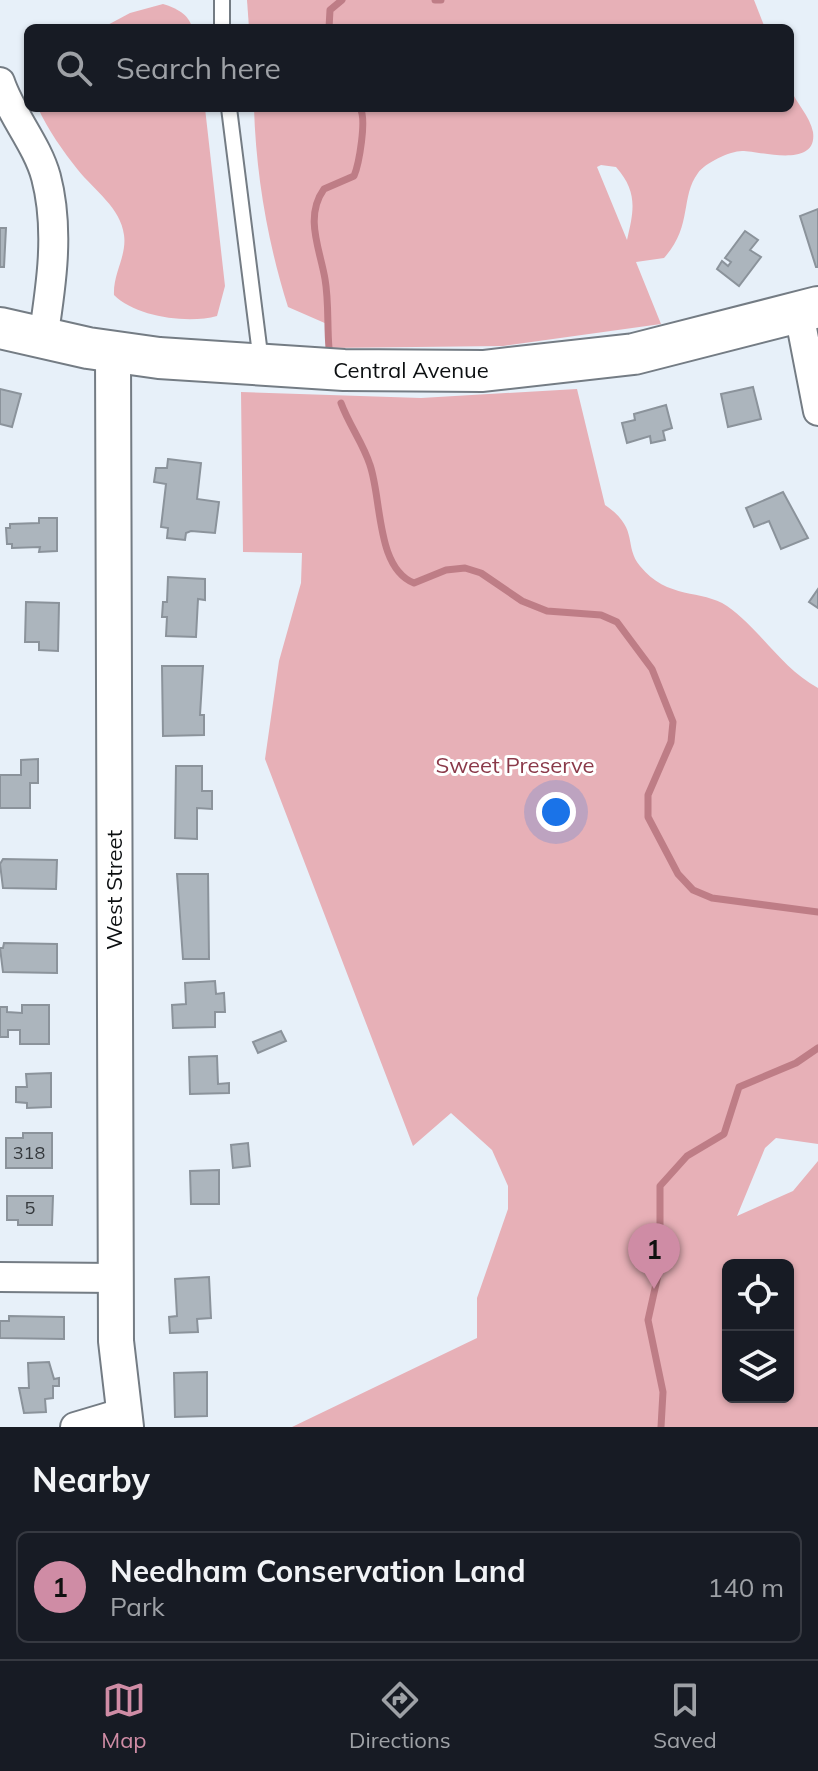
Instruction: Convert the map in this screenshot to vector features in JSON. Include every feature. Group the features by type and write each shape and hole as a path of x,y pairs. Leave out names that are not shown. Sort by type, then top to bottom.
{"main road":[{"name":"Central Avenue","path":"0,328 113,352 262,366 455,372 555,365 685,344 808,310"}],"street":[{"path":"0,82 7,103 45,176 53,272 43,339"},
{"path":"808,310 818,411"},
{"name":"West Street","path":"113,352 118,1379 124,1420"},
{"path":"0,1277 117,1278"},
{"path":"75,1427 124,1420"}],"lane":[{"path":"222,0 222,24"},
{"path":"230,112 262,366"}],"green space":[{"path":"247,0 754,0 763,24 249,24"},
{"path":"163,4 181,12 190,24 109,24 130,13"},
{"path":"794,95 813,132 807,151 786,155 737,152 706,165 698,173 673,246 664,258 636,262 661,324 503,346 329,348 327,324 288,307 264,209 254,112 794,112","holes":["597,167 616,167 623,176 632,202 627,240"]},
{"path":"40,112 205,112 225,286 217,316 192,319 163,317 135,309 114,295 124,250 122,225 112,208 61,148"},
{"name":"Sweet Preserve","path":"577,389 605,505 623,522 640,566 661,584 727,606 793,670 818,688 818,1144 776,1138 765,1148 737,1216 793,1191 818,1161 818,1427 292,1427 477,1338 477,1298 508,1209 508,1186 492,1150 451,1113 413,1146 265,759 279,661 301,583 302,553 243,552 241,392 421,398"}],"building":[{"path":"818,209 818,267 816,267 800,216"},
{"path":"0,228 6,228 4,267 0,267"},
{"path":"745,231 758,240 750,250 761,257 739,286 717,269 722,261 728,266 731,262 725,258"},
{"path":"753,387 761,419 728,427 721,394"},
{"path":"0,389 21,394 12,427 0,424"},
{"path":"666,405 672,428 663,431 665,440 651,443 650,436 627,443 622,423 635,420 634,414"},
{"path":"168,459 201,463 197,499 219,502 215,533 191,531 186,533 185,540 167,538 168,528 161,527 166,484 154,482 156,468 167,468"},
{"path":"783,492 808,538 781,549 769,521 754,527 746,508"},
{"path":"39,518 57,518 57,551 39,552 40,547 12,548 12,544 7,544 6,528 10,528 10,524 39,523"},
{"path":"168,577 205,579 205,600 198,599 196,637 166,636 167,617 162,617 163,602 167,602"},
{"path":"818,589 818,608 809,602"},
{"path":"26,602 59,603 58,651 39,650 39,642 25,642"},
{"path":"162,666 203,666 200,715 204,715 204,735 163,736"},
{"path":"38,759 38,783 30,783 30,808 0,808 0,775 21,775 21,760"},
{"path":"176,766 202,766 202,791 212,791 212,809 197,808 197,839 175,838"},
{"path":"3,859 57,860 56,889 3,888 0,864"},
{"path":"177,874 208,874 209,959 183,959"},
{"path":"4,943 57,944 57,973 3,972 0,948"},
{"path":"215,981 216,994 224,993 225,1012 215,1012 215,1027 173,1028 172,1005 186,1004 185,983"},
{"path":"22,1005 49,1005 49,1044 20,1044 20,1030 8,1030 8,1037 0,1037 0,1007 7,1007 7,1012 22,1013"},
{"path":"281,1031 286,1041 258,1053 253,1042"},
{"path":"217,1056 218,1084 229,1083 229,1093 190,1094 189,1057"},
{"path":"51,1073 51,1107 27,1108 27,1103 16,1102 16,1087 27,1087 26,1074"},
{"path":"23,1133 52,1133 52,1168 6,1168 6,1138 23,1138"},
{"path":"248,1143 250,1166 233,1168 231,1145"},
{"path":"219,1170 219,1204 191,1204 190,1171"},
{"path":"7,1196 53,1196 52,1225 18,1225 18,1220 7,1220"},
{"path":"209,1277 211,1318 197,1319 198,1332 170,1333 169,1317 177,1316 175,1279"},
{"path":"9,1316 64,1317 64,1339 0,1338 0,1321 9,1321"},
{"path":"49,1362 54,1379 59,1378 59,1386 53,1386 53,1398 45,1399 46,1412 24,1413 19,1388 29,1388 28,1363"},
{"path":"207,1372 207,1416 175,1417 174,1373"}],"waterway":[{"path":"329,24 330,10 342,0"},
{"path":"435,0 441,0"},
{"path":"329,348 326,288 315,233 315,211 324,189 354,176 360,152 361,112"},
{"path":"341,403 370,465 382,532 393,563 402,575 414,583 446,570 465,568 481,573 522,601 547,611 601,615 617,622 652,669 673,722 671,742 648,795 648,817 678,874 693,890 712,898 818,912"},
{"path":"661,1427 663,1392 648,1320 660,1266 660,1186 687,1156 724,1134 739,1087 796,1063 818,1048"}],"place":[{"name":"Needham Conservation Land","path":"654,1289"}]}
